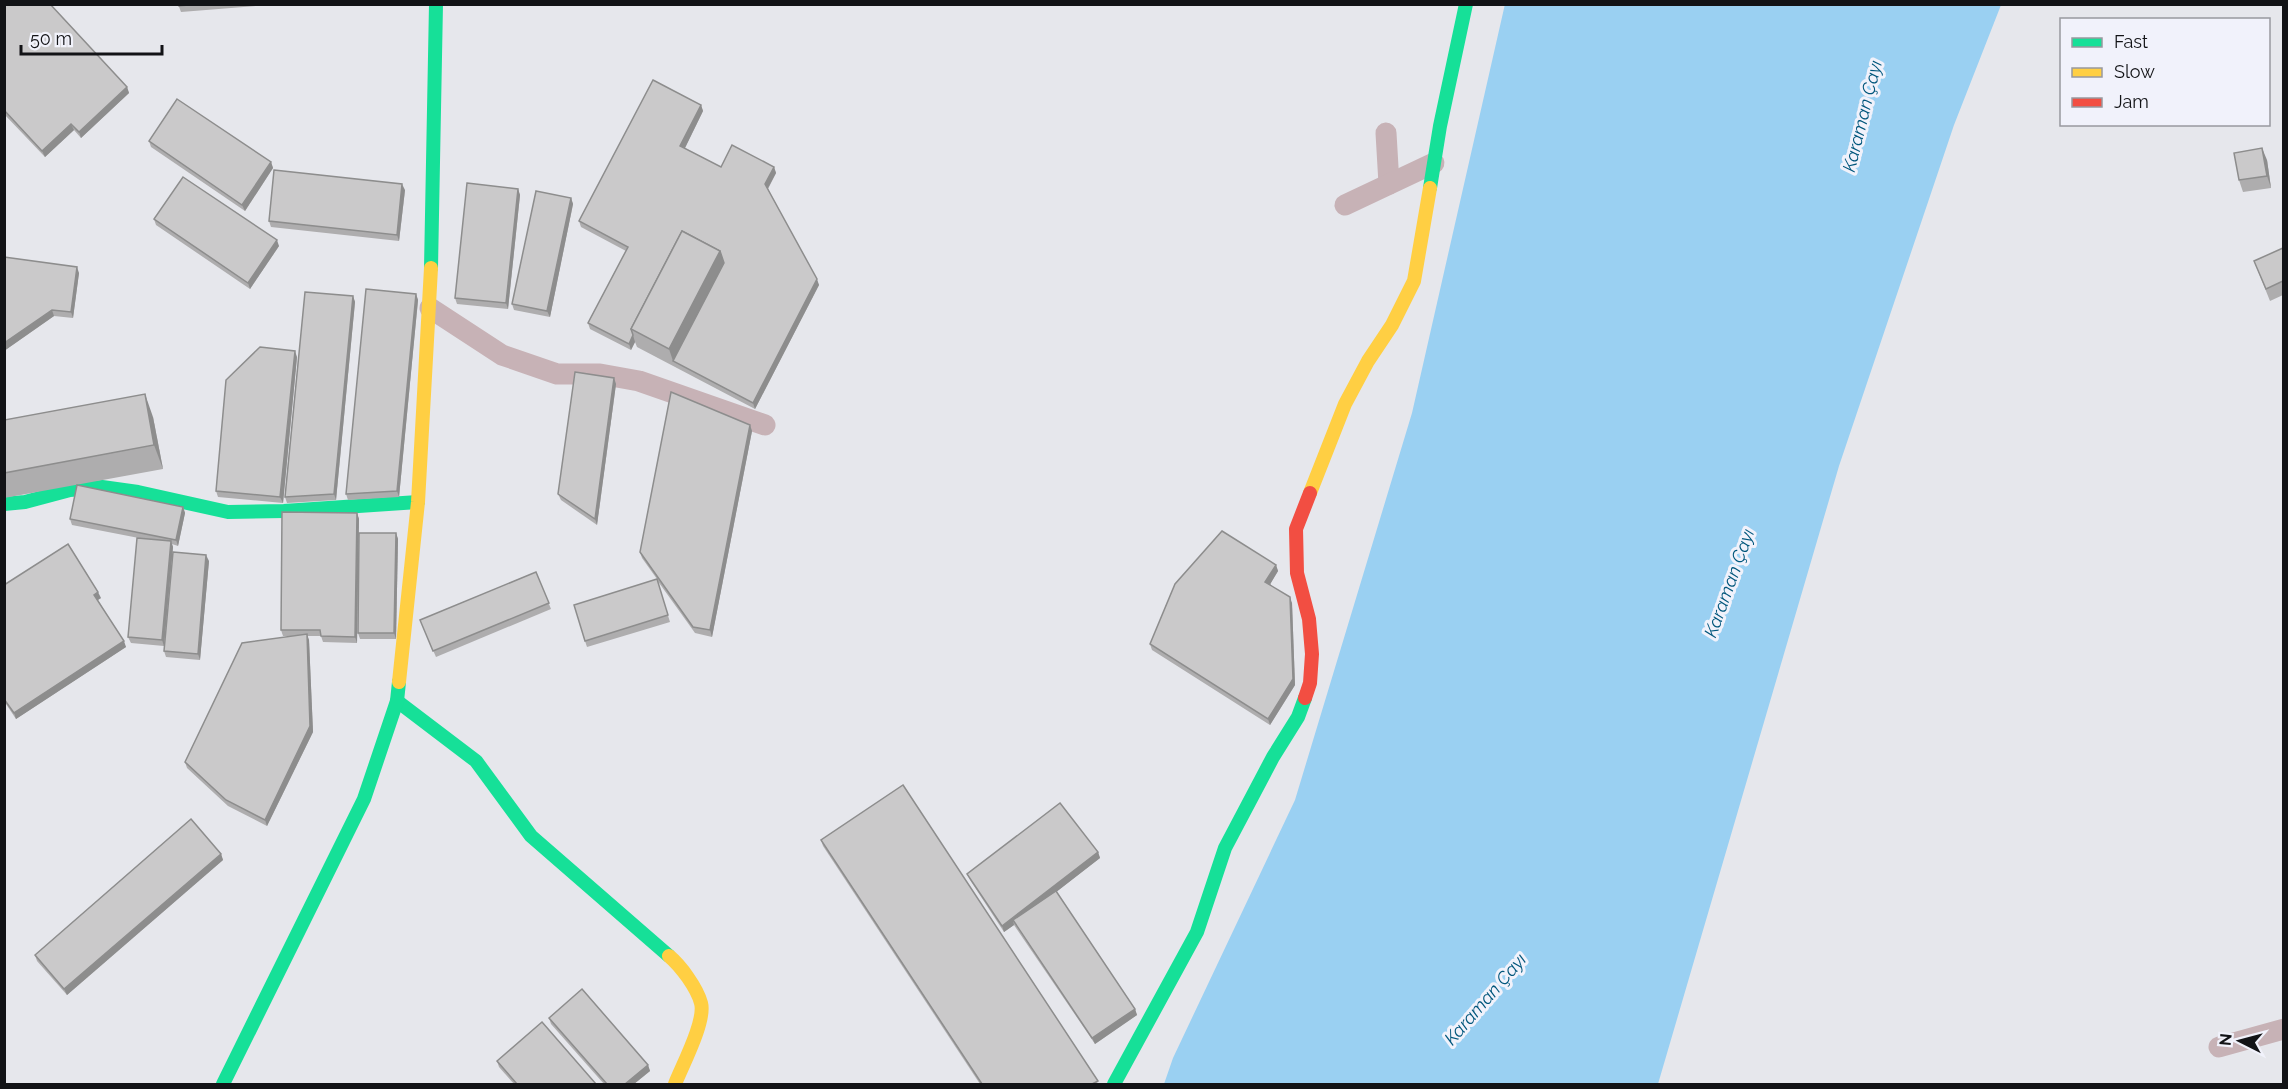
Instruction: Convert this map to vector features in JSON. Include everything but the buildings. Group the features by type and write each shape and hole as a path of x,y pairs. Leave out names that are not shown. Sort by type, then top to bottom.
{"street":[{"path":"223,1084 364,799 397,701 418,502 430,308 436,4"},
{"path":"1114,1084 1197,932 1226,848 1273,757 1298,717 1310,683 1312,654 1309,619 1297,573 1296,529 1345,405 1368,361 1392,326 1414,281 1434,163 1467,4"},
{"path":"1386,133 1389,184"},
{"path":"1345,205 1434,163"},
{"path":"430,308 502,355 557,374 600,374 639,381 765,426"},
{"path":"4,504 25,502 70,490 102,487 138,492 228,512 284,511 418,502"},
{"path":"397,701 476,761 531,836 681,966 702,1004 698,1030 675,1084"},
{"path":"2220,1047 2283,1029"}],"water":[{"name":"Karaman Çayı","path":"1505,4 2001,5 1954,125 1839,466 1658,1084 1164,1084 1173,1058 1295,800 1412,413"}],"traffic: fast":[{"path":"431,268 436,4"},
{"path":"1430,188 1440,126 1466,4"},
{"path":"4,504 25,502 70,490 102,487 138,492 228,512 284,511 418,502"},
{"path":"223,1084 364,799 397,701 399,682"},
{"path":"1114,1084 1197,932 1225,848 1273,757 1298,717 1305,698"},
{"path":"397,701 476,761 531,836 669,956"}],"traffic: slow":[{"path":"1310,493 1345,404 1368,361 1392,325 1414,281 1430,188"},
{"path":"399,682 418,502 431,268"},
{"path":"669,956 692,984 699,997 702,1011 697,1032 675,1084"}],"traffic: jam":[{"path":"1305,698 1310,683 1312,654 1309,619 1297,573 1296,529 1310,493"}]}
